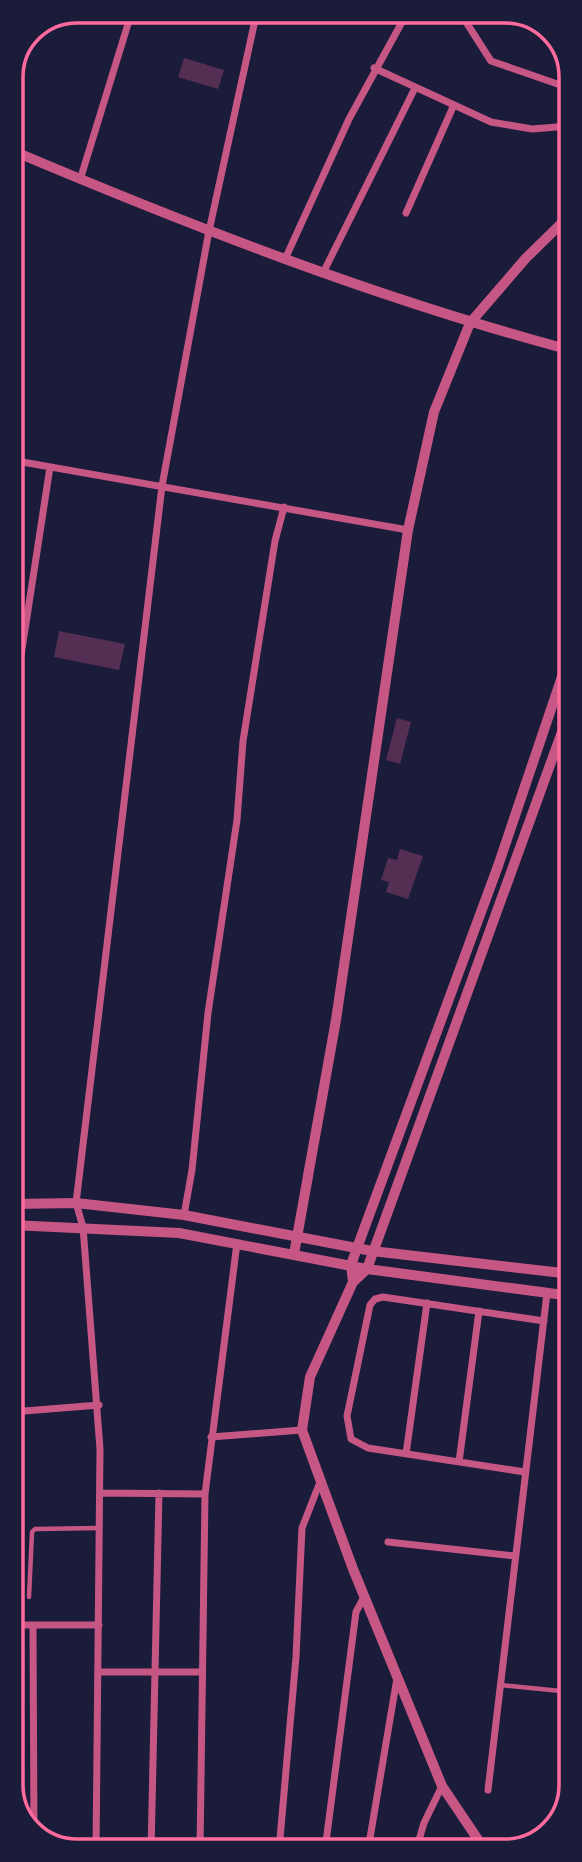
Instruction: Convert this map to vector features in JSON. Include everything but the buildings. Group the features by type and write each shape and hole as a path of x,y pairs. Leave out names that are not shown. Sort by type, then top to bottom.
{"street":[{"path":"80,180 128,23"},
{"path":"97,1839 99,1405 83,1227 76,1203 162,486 209,231 254,23"},
{"path":"286,257 374,68 401,23"},
{"path":"467,23 491,61 559,85"},
{"path":"374,68 453,107 491,122 532,129 559,127"},
{"path":"324,271 415,88"},
{"path":"406,214 453,107"},
{"path":"23,155 209,231 470,323 559,347"},
{"path":"294,1254 335,1020 408,530 434,412 470,323 526,258 559,226"},
{"path":"23,462 408,530"},
{"path":"23,643 50,467"},
{"path":"184,1215 192,1170 208,1013 237,820 243,741 275,541 284,507"},
{"path":"353,1282 351,1265 356,1248 503,850 559,685"},
{"path":"478,1839 442,1786 364,1597 302,1430 310,1377 353,1282 367,1269 559,740"},
{"path":"503,850 517,856"},
{"path":"23,1204 76,1203 184,1215 372,1251 559,1273"},
{"path":"23,1225 179,1233 367,1269 559,1294"},
{"path":"200,1839 205,1494 237,1242"},
{"path":"488,1790 547,1293"},
{"path":"525,1472 360,1445 351,1439 347,1416 370,1305 374,1299 383,1297 544,1321"},
{"path":"406,1454 428,1303"},
{"path":"459,1462 480,1311"},
{"path":"23,1411 99,1405"},
{"path":"211,1437 302,1430"},
{"path":"280,1839 296,1657 302,1528 321,1481"},
{"path":"100,1493 205,1494"},
{"path":"151,1839 159,1493"},
{"path":"388,1542 515,1556"},
{"path":"326,1839 356,1612 364,1597"},
{"path":"23,1625 99,1625"},
{"path":"33,1625 34,1818"},
{"path":"98,1672 202,1672"},
{"path":"369,1839 397,1678"},
{"path":"419,1839 442,1786"}],"lane":[{"path":"29,1597 32,1532 35,1529 99,1528"},
{"path":"500,1685 559,1691"}]}
